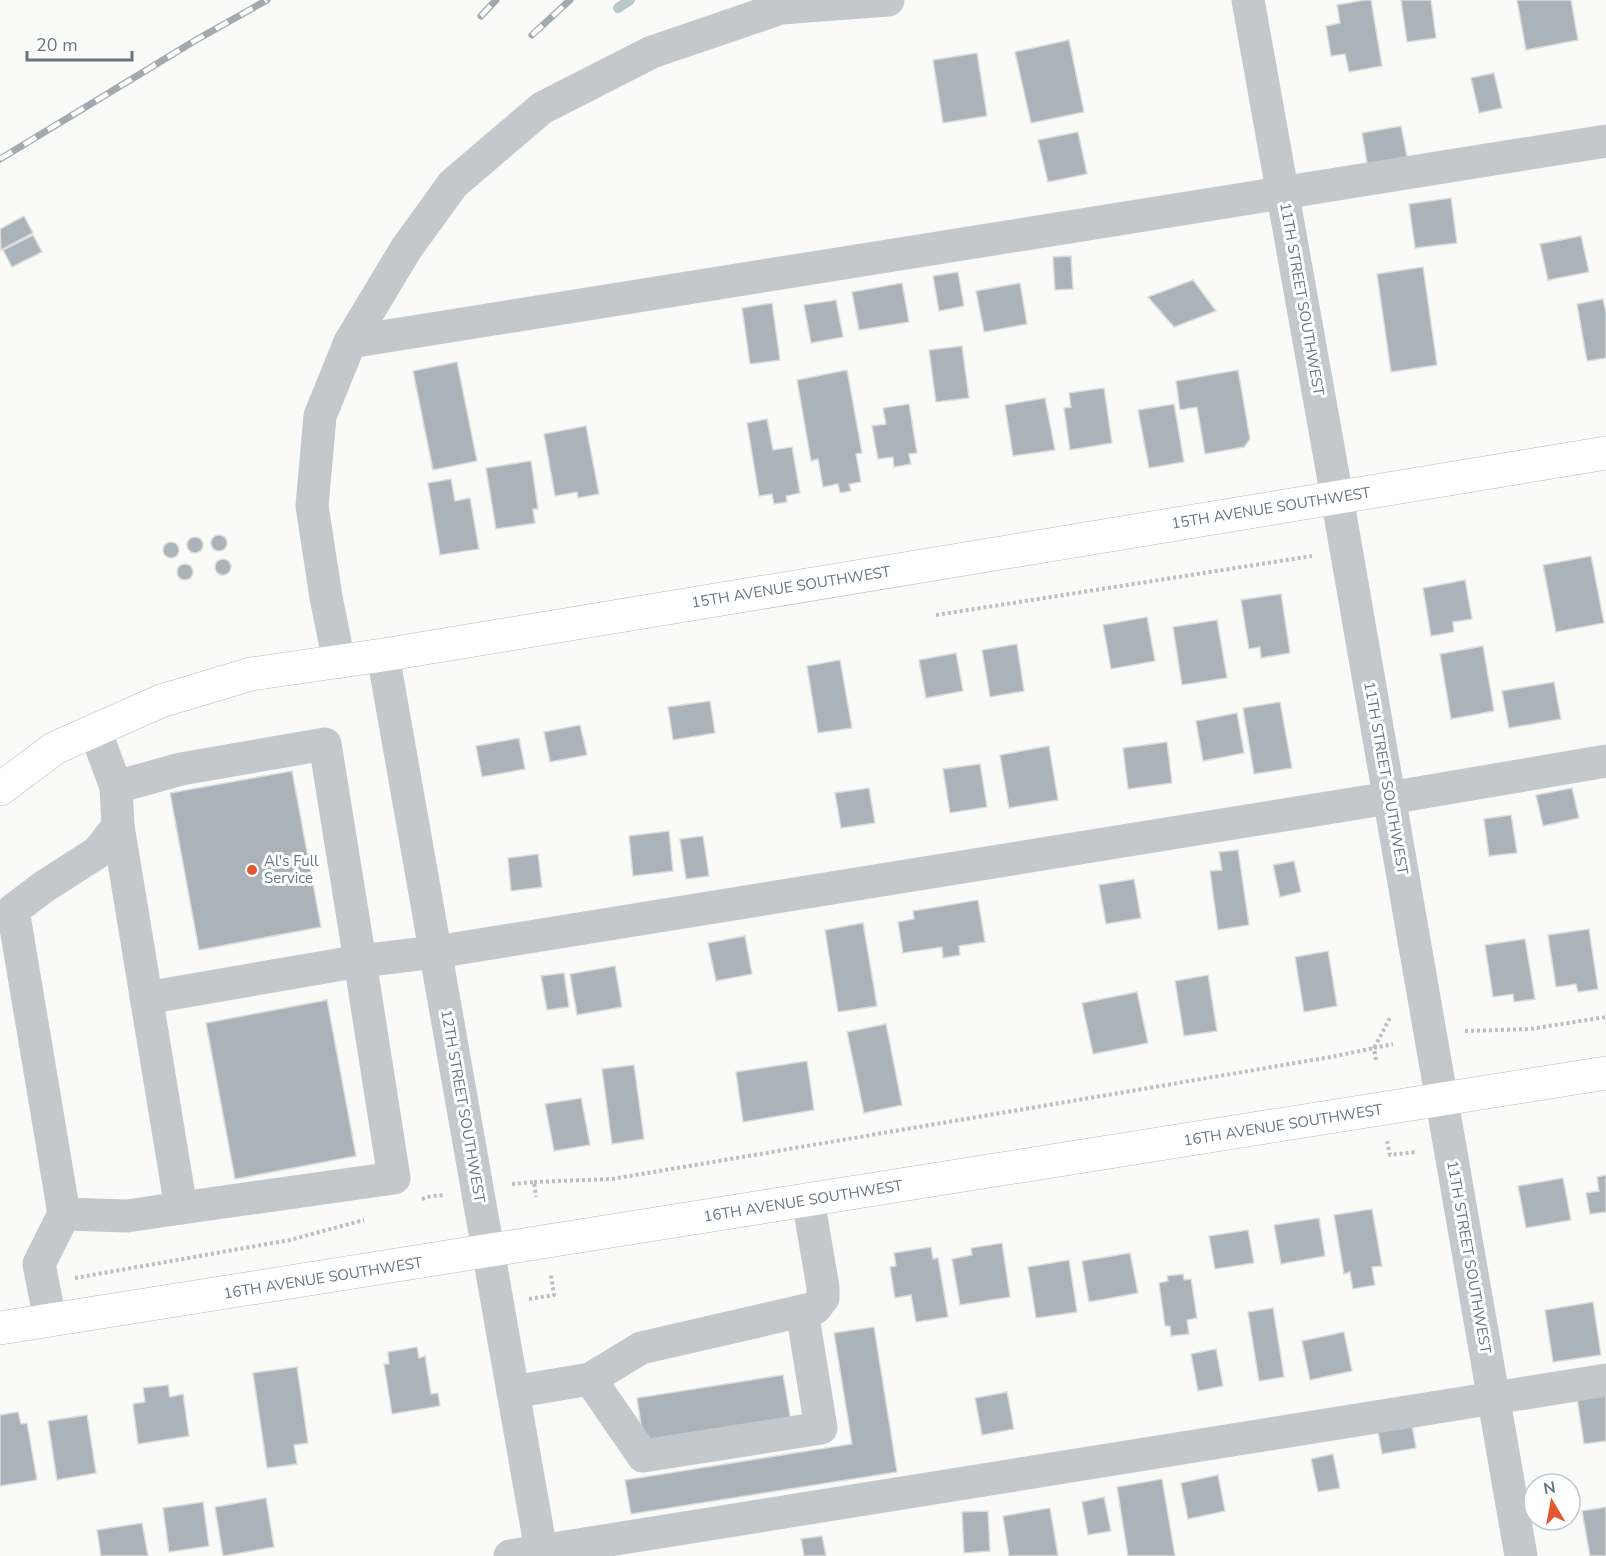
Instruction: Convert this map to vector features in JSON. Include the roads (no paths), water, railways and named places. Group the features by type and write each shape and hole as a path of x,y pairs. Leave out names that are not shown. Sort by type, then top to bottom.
{"main road":[{"name":"15TH AVENUE SOUTHWEST","path":"0,789 55,748 161,701 251,674 383,655 1606,453"},
{"name":"16TH AVENUE SOUTHWEST","path":"0,1328 1606,1073"}],"street":[{"path":"339,662 312,506 320,416 350,342 406,249 453,184 542,108 652,52 781,8 888,0"},
{"name":"11TH STREET SOUTHWEST","path":"1248,0 1521,1556"},
{"path":"350,342 1606,141"},
{"name":"12TH STREET SOUTHWEST","path":"383,655 513,1392 531,1554"},
{"path":"95,730 117,787 118,826 181,1208"},
{"path":"64,1214 127,1216 394,1178 325,744 181,769 117,787"},
{"path":"146,998 360,961 436,952 1606,761"},
{"path":"50,1320 39,1264 64,1214 13,910 98,852 118,826"},
{"path":"513,1392 591,1379 641,1348 815,1308 823,1298 823,1287 808,1200"},
{"path":"591,1379 643,1456 820,1428 802,1311"},
{"path":"531,1554 1606,1380"}],"waterway":[{"path":"618,8 630,0"}],"railway":[{"path":"0,159 196,40 267,0"},
{"path":"481,16 496,0"},
{"path":"532,35 570,0"}],"place":[{"name":"Al's Full Service","path":"252,870"}]}
